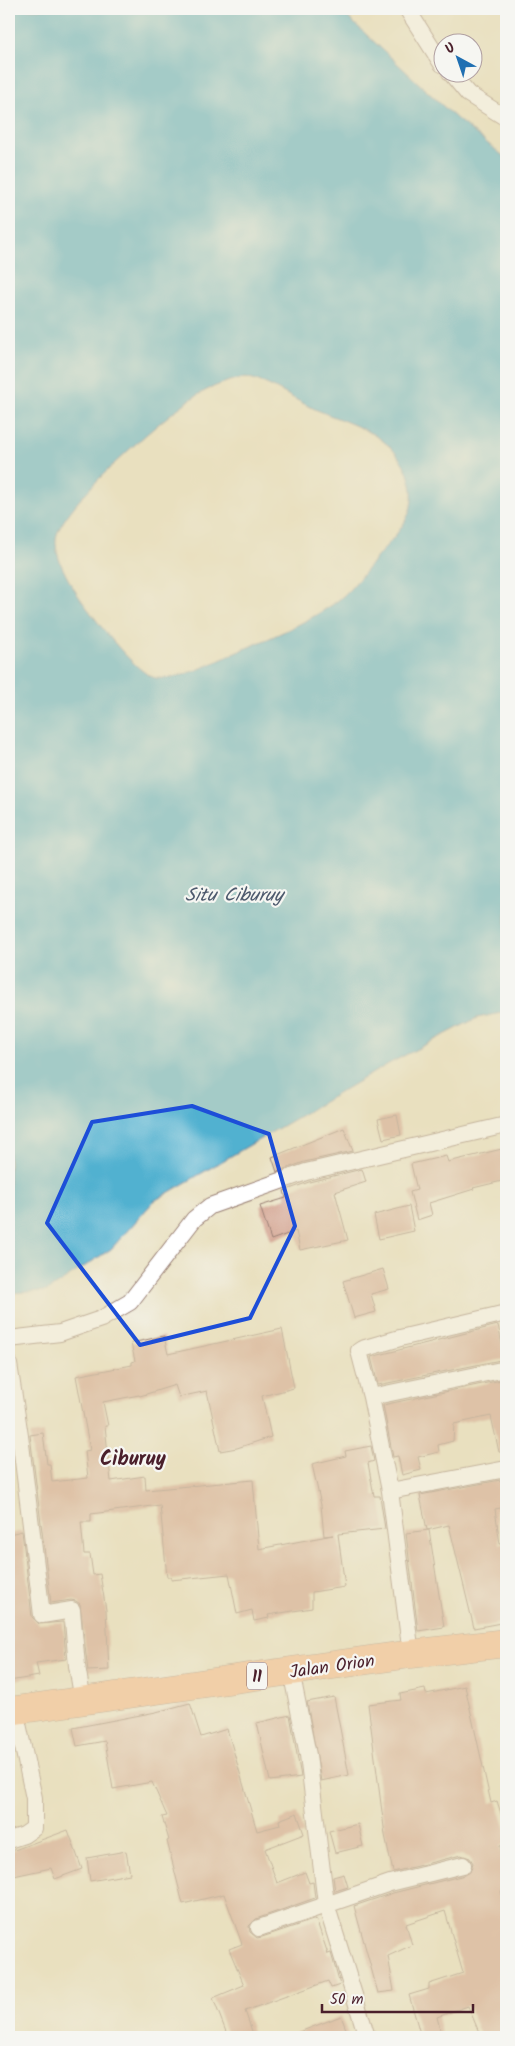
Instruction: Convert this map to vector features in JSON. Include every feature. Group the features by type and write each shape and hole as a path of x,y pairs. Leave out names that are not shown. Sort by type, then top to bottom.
{"highway":[{"name":"Jalan Orion","path":"12,1710 411,1654 506,1643"}],"street":[{"path":"408,9 432,48"},
{"path":"458,82 468,94 506,118"},
{"path":"9,1339 60,1333 101,1319 130,1302 194,1219 210,1206 306,1172 506,1125"},
{"path":"411,1654 390,1491 371,1397 361,1360 361,1349 506,1313"},
{"path":"9,1364 20,1436 42,1615 72,1610 77,1666 83,1701"},
{"path":"371,1397 506,1369"},
{"path":"390,1491 506,1468"},
{"path":"291,1672 308,1756 326,1904 366,2037"},
{"path":"9,1840 24,1835 34,1828 34,1798 12,1710"},
{"path":"259,1928 390,1883 463,1865"}],"highlighted area":[{"path":"192,1106 269,1134 295,1226 250,1318 140,1345 47,1223 92,1122"}],"water":[{"name":"Situ Ciburuy","path":"9,9 339,9 457,119 506,158 506,1012 477,1018 390,1063 154,1201 111,1249 47,1291 9,1293","holes":["246,377 274,387 308,406 363,429 388,445 401,460 409,477 412,490 409,512 405,522 392,540 350,589 332,605 290,629 189,673 156,678 141,670 132,662 81,600 63,569 56,548 56,539 62,524 94,484 162,421 202,392 226,382"]}],"building":[{"path":"397,1115 401,1135 383,1139 378,1119"},
{"path":"344,1128 353,1151 304,1162 277,1172 272,1157"},
{"path":"506,1148 506,1180 473,1188 429,1203 432,1215 417,1220 410,1192 417,1190 411,1164 446,1156 448,1162"},
{"path":"362,1169 366,1182 335,1192 348,1240 300,1250 296,1231 271,1240 260,1206 286,1198 284,1191 309,1182"},
{"path":"409,1206 414,1231 379,1239 374,1215"},
{"path":"383,1269 389,1289 371,1294 376,1312 354,1318 343,1281"},
{"path":"498,1325 505,1359 378,1385 371,1357"},
{"path":"282,1329 294,1388 262,1396 271,1437 237,1448 220,1451 207,1391 179,1397 175,1385 140,1396 103,1402 108,1426 105,1426 111,1481 145,1476 146,1490 253,1480 259,1549 333,1535 324,1536 321,1505 312,1464 346,1456 345,1451 371,1446 374,1461 368,1463 374,1496 380,1496 385,1529 338,1534 345,1587 312,1592 312,1608 268,1615 269,1618 254,1621 252,1610 237,1614 229,1574 171,1580 171,1577 167,1577 160,1505 91,1514 91,1522 81,1522 84,1554 90,1554 93,1575 100,1574 106,1610 109,1670 88,1671 80,1604 71,1600 51,1603 30,1435 43,1433 47,1464 50,1464 52,1482 88,1478 85,1451 90,1450 76,1376 132,1365 132,1362 135,1361 131,1343 164,1336 168,1354"},
{"path":"506,1379 506,1452 499,1452 491,1416 454,1424 453,1441 438,1445 439,1452 418,1457 421,1470 402,1475 398,1456 393,1457 383,1405"},
{"path":"506,1479 506,1507 495,1509 500,1544 506,1543 506,1622 474,1628 449,1525 427,1530 420,1495"},
{"path":"429,1530 444,1627 418,1631 406,1533"},
{"path":"22,1531 32,1617 39,1624 63,1622 66,1659 36,1663 39,1676 9,1681 9,1534"},
{"path":"465,1686 491,1803 497,1801 506,1829 506,1844 500,1846 506,1876 506,1890 501,1891 506,1912 506,2037 481,2037 468,2006 437,2017 442,2037 421,2037 409,1995 429,1989 429,1984 463,1973 445,1911 406,1924 412,1945 388,1956 394,1991 378,1993 354,1906 393,1893 465,1875 470,1872 473,1863 470,1858 461,1855 393,1872 385,1835 368,1704 401,1700 400,1694 425,1689 426,1694"},
{"path":"334,1697 349,1775 321,1781 307,1702"},
{"path":"190,1703 201,1737 227,1729 257,1831 280,1825 279,1820 297,1813 304,1834 265,1849 277,1883 305,1872 309,1883 313,1882 315,1898 256,1919 249,1926 250,1932 257,1938 316,1919 328,1954 331,1953 340,1985 331,1988 328,1981 245,2011 254,2037 228,2037 213,1998 244,1985 229,1949 242,1944 224,1894 183,1904 162,1817 167,1816 152,1782 113,1789 105,1741 77,1746 73,1728 156,1712"},
{"path":"290,1715 301,1777 270,1781 257,1723"},
{"path":"358,1824 363,1846 335,1853 329,1831"},
{"path":"68,1830 82,1869 55,1879 51,1868 9,1877 9,1852"},
{"path":"126,1851 130,1874 90,1881 87,1858"},
{"path":"344,1874 348,1887 335,1891 333,1877"},
{"path":"341,2016 349,2037 289,2037 289,2036"}],"district":[{"name":"Ciburuy","path":"133,1458"}]}
